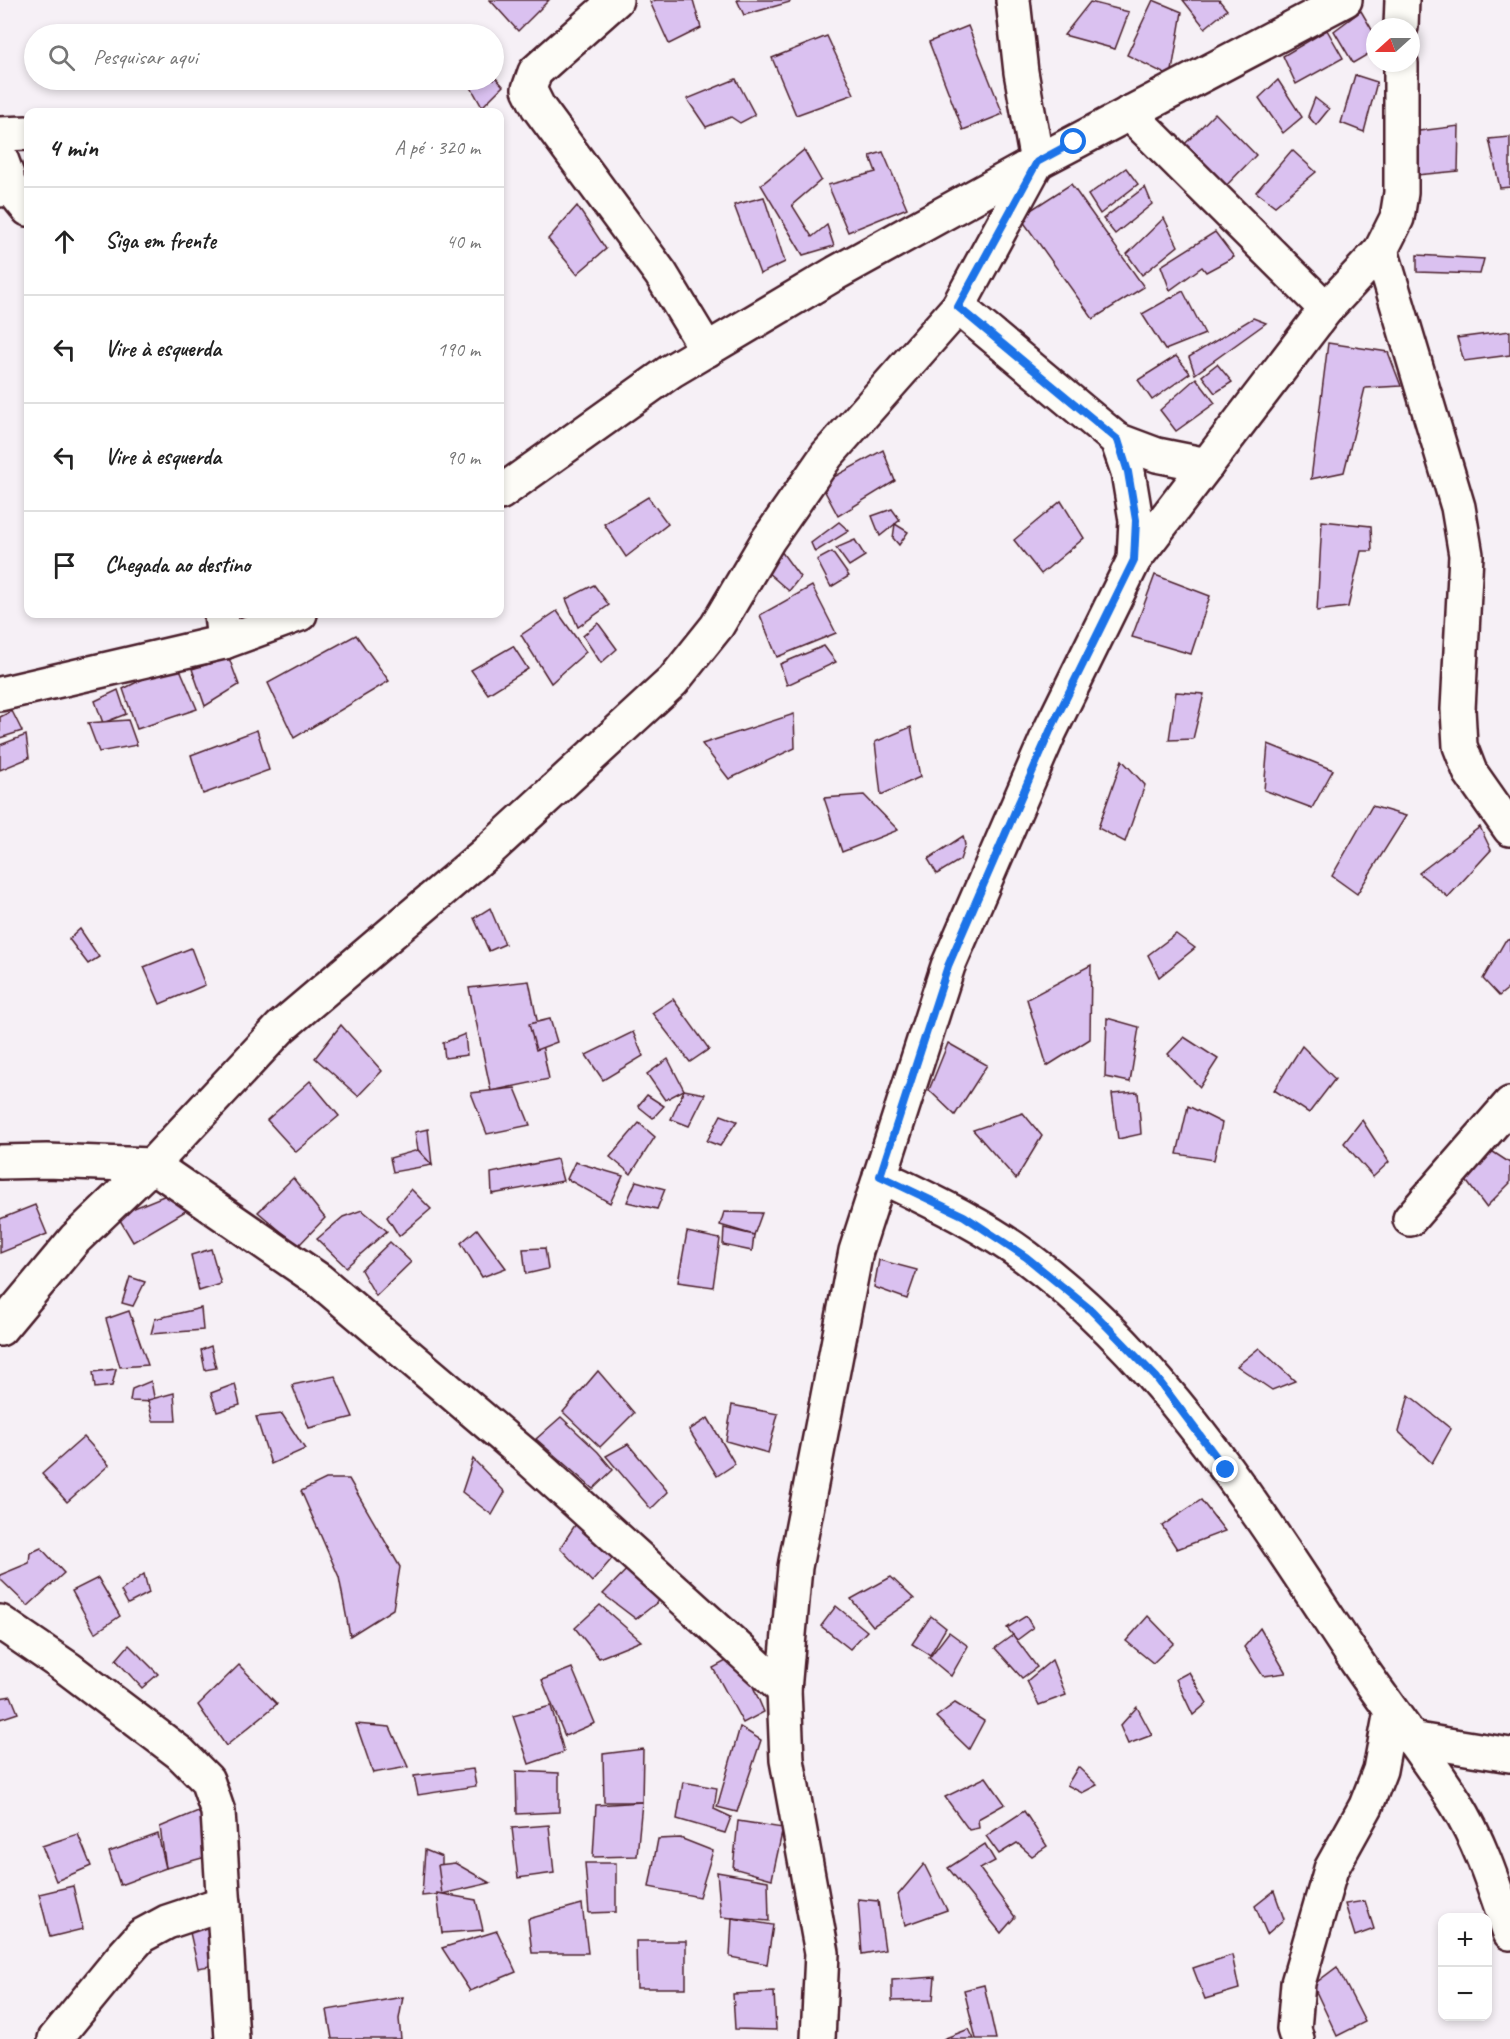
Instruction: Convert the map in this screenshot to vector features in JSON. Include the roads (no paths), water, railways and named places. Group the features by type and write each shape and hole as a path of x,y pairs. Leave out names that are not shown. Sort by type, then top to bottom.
{"street":[{"path":"616,0 535,72 529,89 538,107 661,274 707,350"},
{"path":"0,1329 75,1239 152,1165 281,1027 486,853 673,681 717,626 768,540 827,455 958,307 1037,162 1021,72 1013,0"},
{"path":"504,490 670,371 836,273 1037,162 1345,0"},
{"path":"1401,18 1402,0"},
{"path":"818,2039 822,1953 787,1760 784,1690 795,1567 856,1251 948,966 1050,731 1134,560 1326,309 1381,250 1397,218 1401,193 1401,72"},
{"path":"1129,114 1326,309"},
{"path":"0,134 24,133"},
{"path":"2,176 24,204"},
{"path":"1381,250 1458,507 1466,555 1458,709 1460,746 1470,772 1510,829"},
{"path":"958,307 1118,440 1157,455 1207,465"},
{"path":"1118,440 1128,472 1136,520 1134,560"},
{"path":"0,693 223,628 278,618"},
{"path":"1410,1220 1510,1104"},
{"path":"0,1162 47,1161 152,1165 319,1280 525,1455 784,1690"},
{"path":"880,1176 964,1216 1026,1257 1091,1310 1156,1377 1269,1527 1391,1711 1456,1804 1487,1866 1510,1933"},
{"path":"0,1622 69,1669 180,1753 207,1780 218,1812 232,2039"},
{"path":"1297,2039 1294,2029 1298,1983 1331,1869 1366,1806 1380,1770 1391,1711"},
{"path":"1411,1739 1510,1755"},
{"path":"55,2039 141,1936 166,1922 224,1903"}]}
